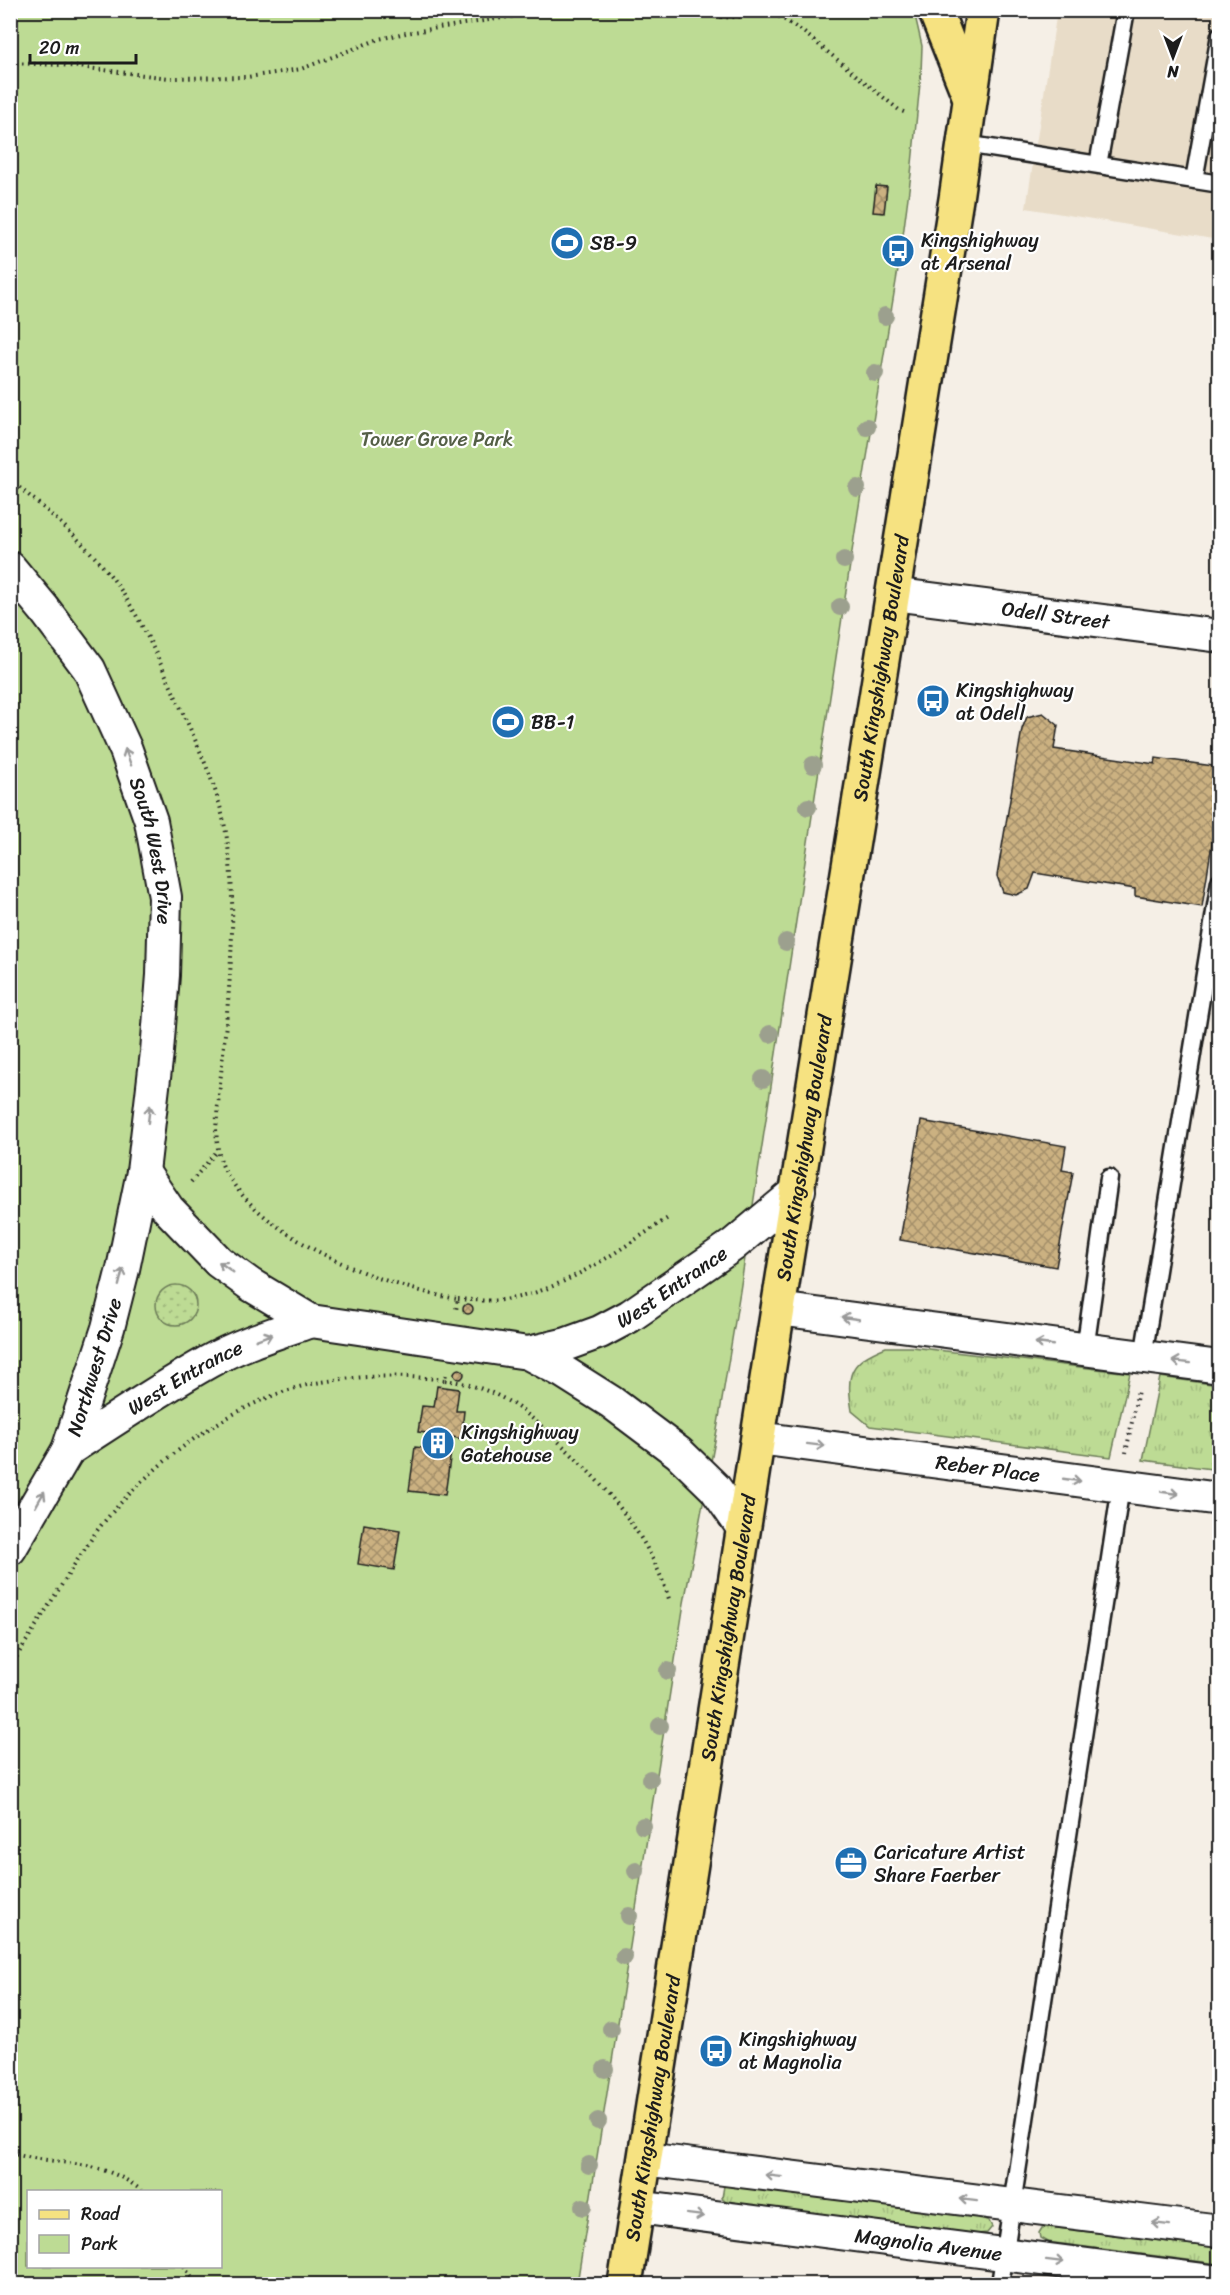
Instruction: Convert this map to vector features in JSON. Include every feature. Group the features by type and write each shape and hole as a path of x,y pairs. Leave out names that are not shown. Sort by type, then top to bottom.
{"main road":[{"path":"935,10 971,101"},
{"name":"South Kingshighway Boulevard","path":"625,2284 743,1528 965,144 982,10"}],"street":[{"name":"South West Drive","path":"10,568 89,669 126,750 151,821 165,897 158,1041 143,1172"},
{"name":"Odell Street","path":"892,594 1220,636"},
{"name":"West Entrance","path":"143,1172 168,1209 219,1262 251,1285 311,1321 528,1353 562,1371 611,1402 679,1453 715,1488 743,1528"},
{"name":"Northwest Drive","path":"10,1549 68,1450 108,1328 143,1172"},
{"name":"West Entrance","path":"528,1353 567,1344 600,1332 630,1317 733,1245 798,1190"},
{"path":"778,1309 1220,1367"},
{"name":"West Entrance","path":"68,1450 209,1361 259,1338 311,1321"},
{"name":"Reber Place","path":"758,1438 1220,1499"},
{"path":"645,2159 1220,2231"},
{"name":"Magnolia Avenue","path":"637,2207 1003,2269 1220,2282"}],"lane":[{"path":"1098,165 1126,10"},
{"path":"1194,180 1220,35"},
{"path":"965,144 1220,184"},
{"path":"1143,1357 1214,956 1220,881"},
{"path":"1085,1350 1109,1178"},
{"path":"1003,2269 1121,1486"}],"path":[{"path":"494,10 497,20"},
{"path":"10,63 62,65 170,78 248,77 301,69 388,37 554,10"},
{"path":"673,10 727,17 749,15 760,10"},
{"path":"769,10 802,31 899,110 906,112"},
{"path":"10,480 63,524 102,565 133,611 199,748 215,792 227,838 231,932 230,979 216,1129 218,1150 224,1168 240,1192 264,1216 317,1251 415,1291 458,1299 510,1299 530,1293 573,1276 668,1218"},
{"path":"190,1183 218,1150"},
{"path":"456,1311 458,1299"},
{"path":"1121,1486 1143,1357"},
{"path":"445,1380 447,1368"},
{"path":"10,1667 102,1524 133,1488 204,1433 240,1412 277,1394 320,1382 355,1377 398,1376 468,1384 505,1400 525,1412 579,1462 611,1497 644,1540 656,1561 669,1599"},
{"path":"10,2153 33,2159 80,2164 107,2171 129,2180 141,2190"},
{"path":"185,2268 196,2284"}],"shaded area":[{"path":"1057,11 1219,11 1219,240 1026,208"}],"green space":[{"name":"Tower Grove Park","path":"11,11 914,11 922,46 921,73 901,251 858,512 740,1291 717,1430 684,1603 577,2284 11,2284"},
{"path":"176,1285 184,1286 190,1291 195,1297 195,1313 190,1319 184,1324 176,1325 168,1324 162,1319 157,1313 156,1305 157,1297 162,1291 168,1286"},
{"path":"886,1347 912,1347 1130,1373 1111,1457 870,1426 852,1411 850,1378 857,1364"},
{"path":"1160,1377 1219,1385 1219,1470 1143,1460"},
{"path":"724,2186 981,2218 989,2221 992,2227 987,2233 977,2234 728,2202 722,2198"},
{"path":"1042,2228 1219,2248 1219,2264 1047,2242 1040,2238 1039,2233"}],"building":[{"path":"876,186 887,187 884,213 873,212"},
{"path":"1043,713 1058,725 1054,749 1155,764 1156,758 1220,767 1220,793 1202,907 1135,896 1135,889 1035,873 1029,889 1016,895 1003,892 997,876 1022,729 1027,717"},
{"path":"921,1121 1066,1146 1062,1170 1073,1172 1056,1267 900,1240"},
{"path":"468,1304 472,1305 472,1313 468,1314 464,1313 463,1309 464,1305"},
{"path":"459,1369 463,1370 463,1378 459,1379 455,1378 454,1374 455,1370"},
{"name":"Kingshighway Gatehouse","path":"437,1386 459,1389 456,1411 464,1411 461,1439 453,1437 445,1495 409,1491 415,1447 424,1448 426,1433 418,1432 422,1406 434,1407"},
{"path":"364,1524 400,1530 394,1570 358,1564"}],"place":[{"name":"SB-9","path":"567,243"},
{"name":"Kingshighway at Arsenal","path":"898,251"},
{"name":"Kingshighway at Odell","path":"933,701"},
{"name":"BB-1","path":"508,722"},
{"name":"Kingshighway Gatehouse","path":"438,1443"},
{"name":"Caricature Artist Share Faerber","path":"851,1863"},
{"name":"Kingshighway at Magnolia","path":"716,2051"}]}
